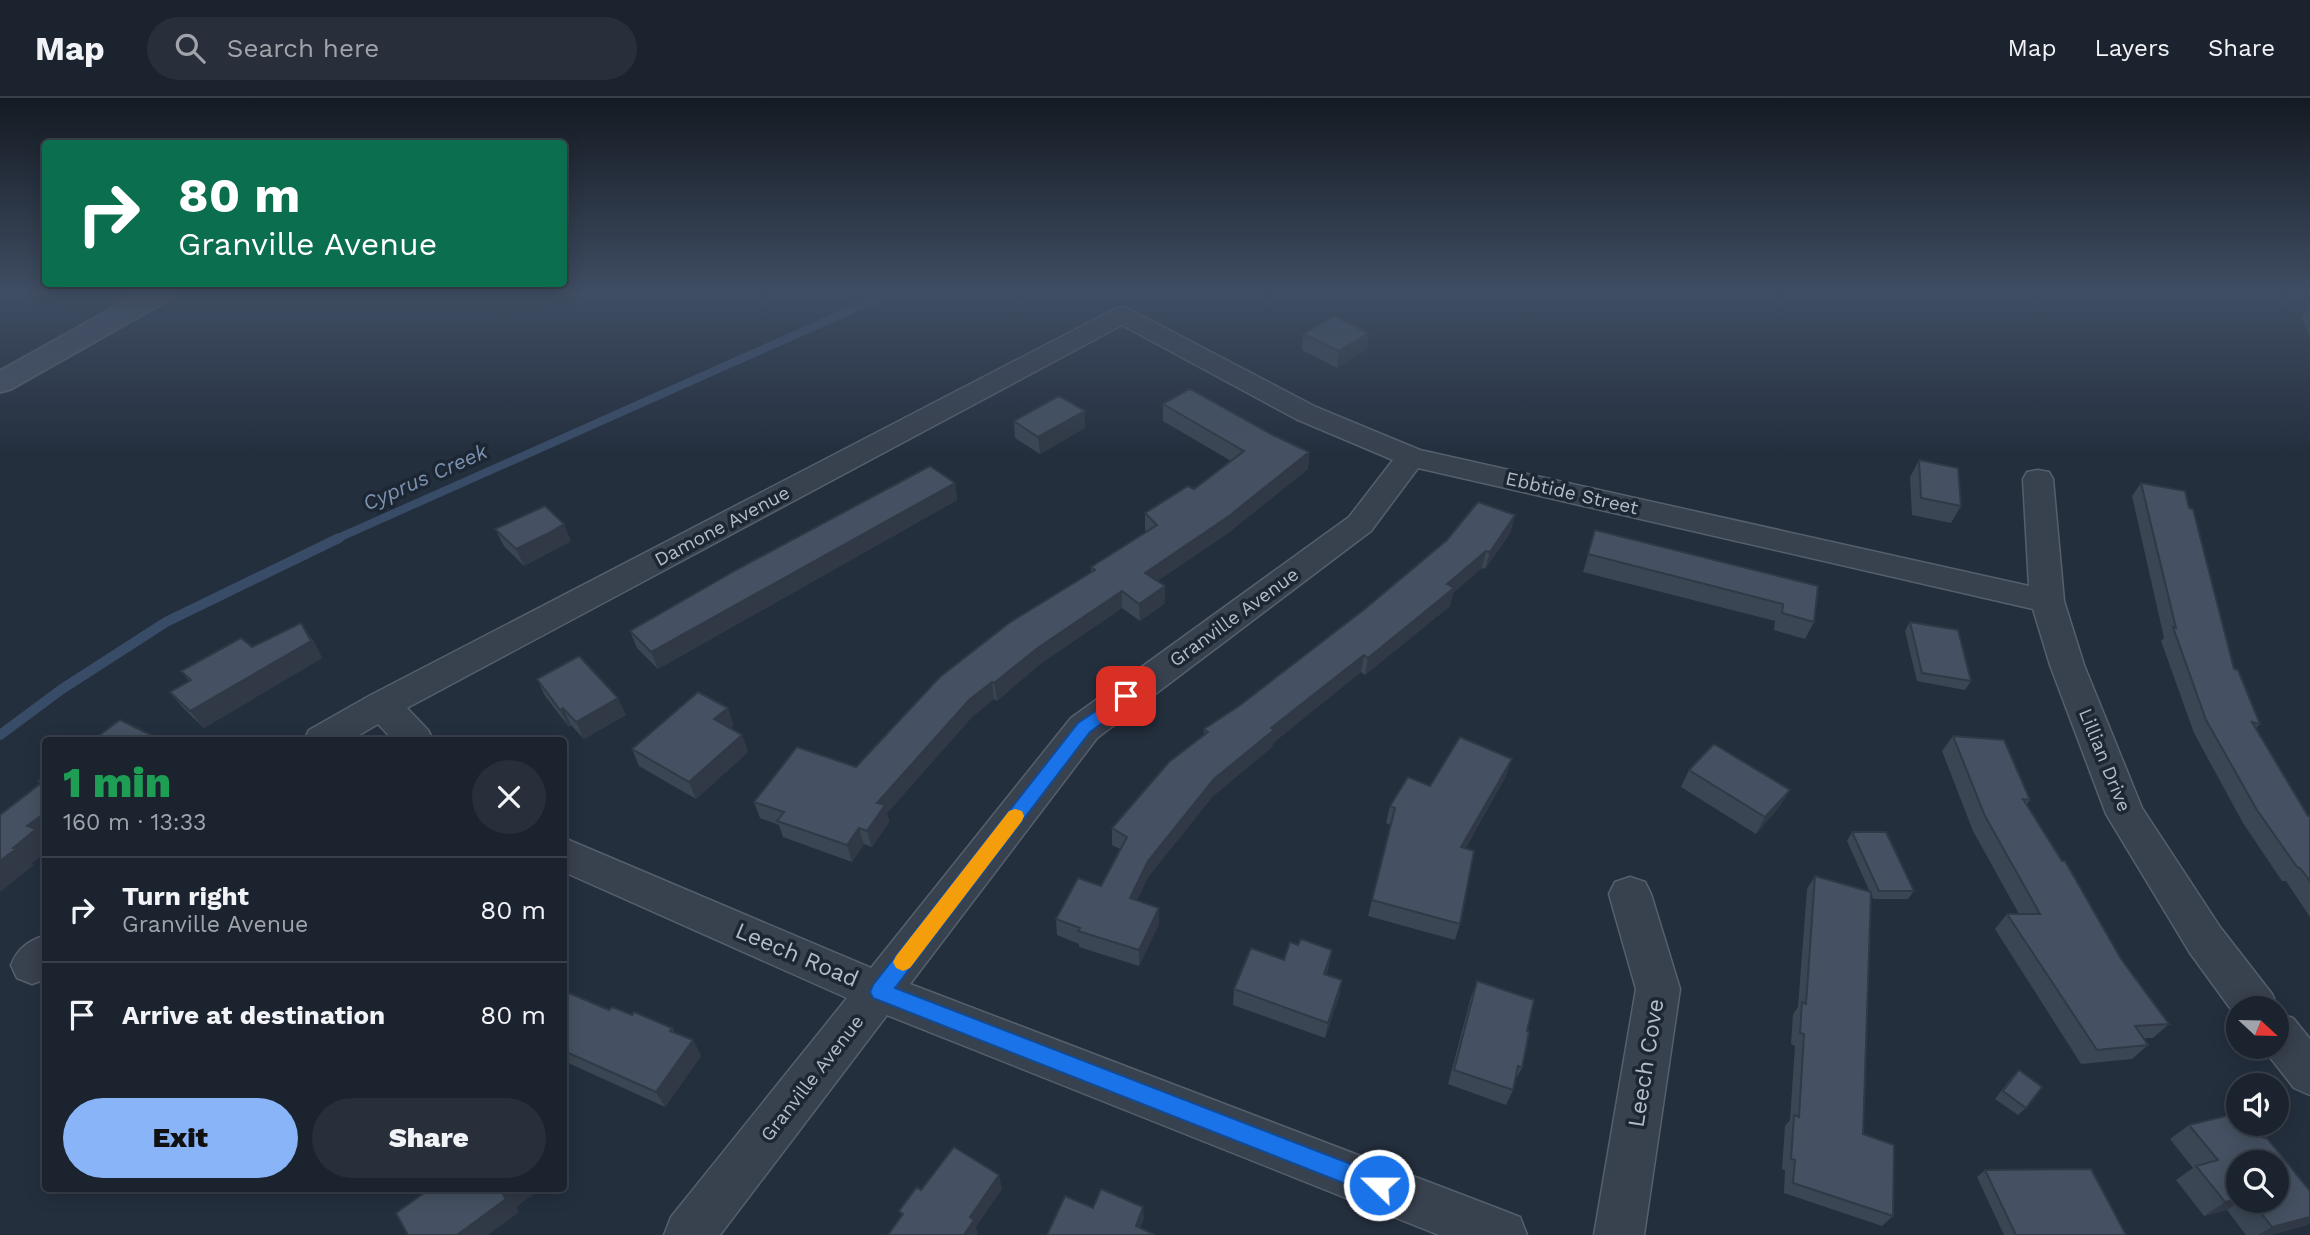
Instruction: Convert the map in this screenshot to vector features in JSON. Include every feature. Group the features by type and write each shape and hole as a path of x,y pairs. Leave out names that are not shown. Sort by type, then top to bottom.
{"main road":[{"path":"0,383 64,347"}],"street":[{"name":"Damone Avenue","path":"327,737 382,705 1061,347"},
{"name":"Ebbtide Street","path":"1182,347 1306,413 1411,457 2047,601"},
{"name":"Granville Avenue","path":"690,1235 1084,728 1360,524 1411,457"},
{"name":"Lillian Drive","path":"2038,479 2047,601 2067,665 2125,814 2205,940 2247,996"},
{"path":"382,705 412,737"},
{"name":"Leech Road","path":"567,855 880,992 1502,1235"},
{"name":"Leech Cove","path":"1619,1235 1658,989 1630,894"},
{"path":"2289,1048 2310,1073"}],"building":[{"path":"1190,389 1309,452 1229,516 1145,573 1165,586 1139,604 1122,591 1039,647 969,700 877,803 885,805 867,831 859,828 847,845 777,821 784,812 754,802 797,747 856,767 940,677 1009,623 1095,570 1091,567 1157,525 1145,513 1188,486 1194,489 1244,451 1163,404"},
{"path":"1059,396 1085,411 1038,437 1014,421"},
{"path":"1919,460 1958,468 1961,506 1921,498"},
{"path":"930,466 955,483 651,652 630,631 736,570"},
{"path":"2141,483 2185,491 2189,508 2193,509 2234,669 2238,670 2260,724 2252,722 2310,816 2310,881 2257,810 2206,720 2173,627 2176,628"},
{"path":"1478,502 1515,515 1490,552 1486,551 1447,584 1454,588 1368,658 1364,655 1271,728 1274,730 1214,779 1148,861 1130,898 1159,908 1139,950 1078,931 1080,928 1056,919 1078,878 1101,886 1127,837 1112,828 1169,762 1208,732 1204,729 1239,706 1366,608 1447,540"},
{"path":"545,506 564,524 516,549 495,529"},
{"path":"1595,530 1818,586 1814,622 1782,613 1783,604 1588,554"},
{"path":"1910,622 1958,630 1971,681 1922,673"},
{"path":"301,623 311,641 190,711 170,692 191,680 181,671 241,638 252,647"},
{"path":"579,656 618,698 576,722 563,708 560,710 537,679"},
{"path":"698,692 728,708 714,719 742,735 689,782 632,749"},
{"path":"120,720 151,735 148,737 97,737"},
{"path":"1953,736 2004,740 2030,800 2023,799 2062,861 2065,861 2121,959 2169,1024 2135,1026 2148,1045 2097,1050 2007,914 2040,914 1985,816"},
{"path":"1460,737 1512,759 1461,847 1474,851 1460,924 1372,900 1395,808 1390,806 1408,777 1430,786"},
{"path":"1714,744 1790,790 1765,817 1689,770"},
{"path":"42,778 42,815 27,826 36,829 0,861 0,815 41,783 38,781"},
{"path":"1852,832 1886,832 1914,891 1879,891"},
{"path":"1815,876 1871,892 1863,1134 1894,1145 1893,1216 1793,1183 1795,1160 1791,1159 1794,1115 1799,1117 1804,1034 1800,1033 1802,1002 1806,1004"},
{"path":"1301,939 1332,950 1324,974 1342,980 1328,1023 1234,989 1251,948 1284,960 1290,942 1298,945"},
{"path":"1477,981 1534,1000 1522,1068 1518,1066 1513,1090 1454,1070"},
{"path":"567,992 609,1010 612,1007 632,1015 634,1012 693,1040 656,1092 567,1052"},
{"path":"2019,1070 2042,1087 2026,1108 2003,1091"},
{"path":"2226,1116 2226,1136 2262,1136 2277,1150 2226,1150 2225,1202 2196,1166 2218,1160 2189,1125"},
{"path":"954,1147 999,1175 970,1217 974,1220 964,1235 888,1235 903,1214 899,1211 917,1187 921,1190"},
{"path":"2289,1165 2310,1191 2310,1217 2272,1227 2261,1213 2289,1213"},
{"path":"2091,1169 2126,1235 2016,1235 1985,1170"},
{"path":"1101,1189 1143,1207 1136,1226 1155,1235 1047,1235 1065,1196 1093,1208"},
{"path":"425,1192 506,1192 503,1194 506,1199 457,1235 408,1235 396,1213"}],"waterway":[{"name":"Cyprus Creek","path":"336,539 768,347"},
{"name":"Cyprus Creek","path":"0,735 62,689 166,622 339,538"}],"slow traffic":[{"path":"903,962 1015,816"}],"route":[{"path":"1126,696 1084,728 880,992 1379,1185"}]}
